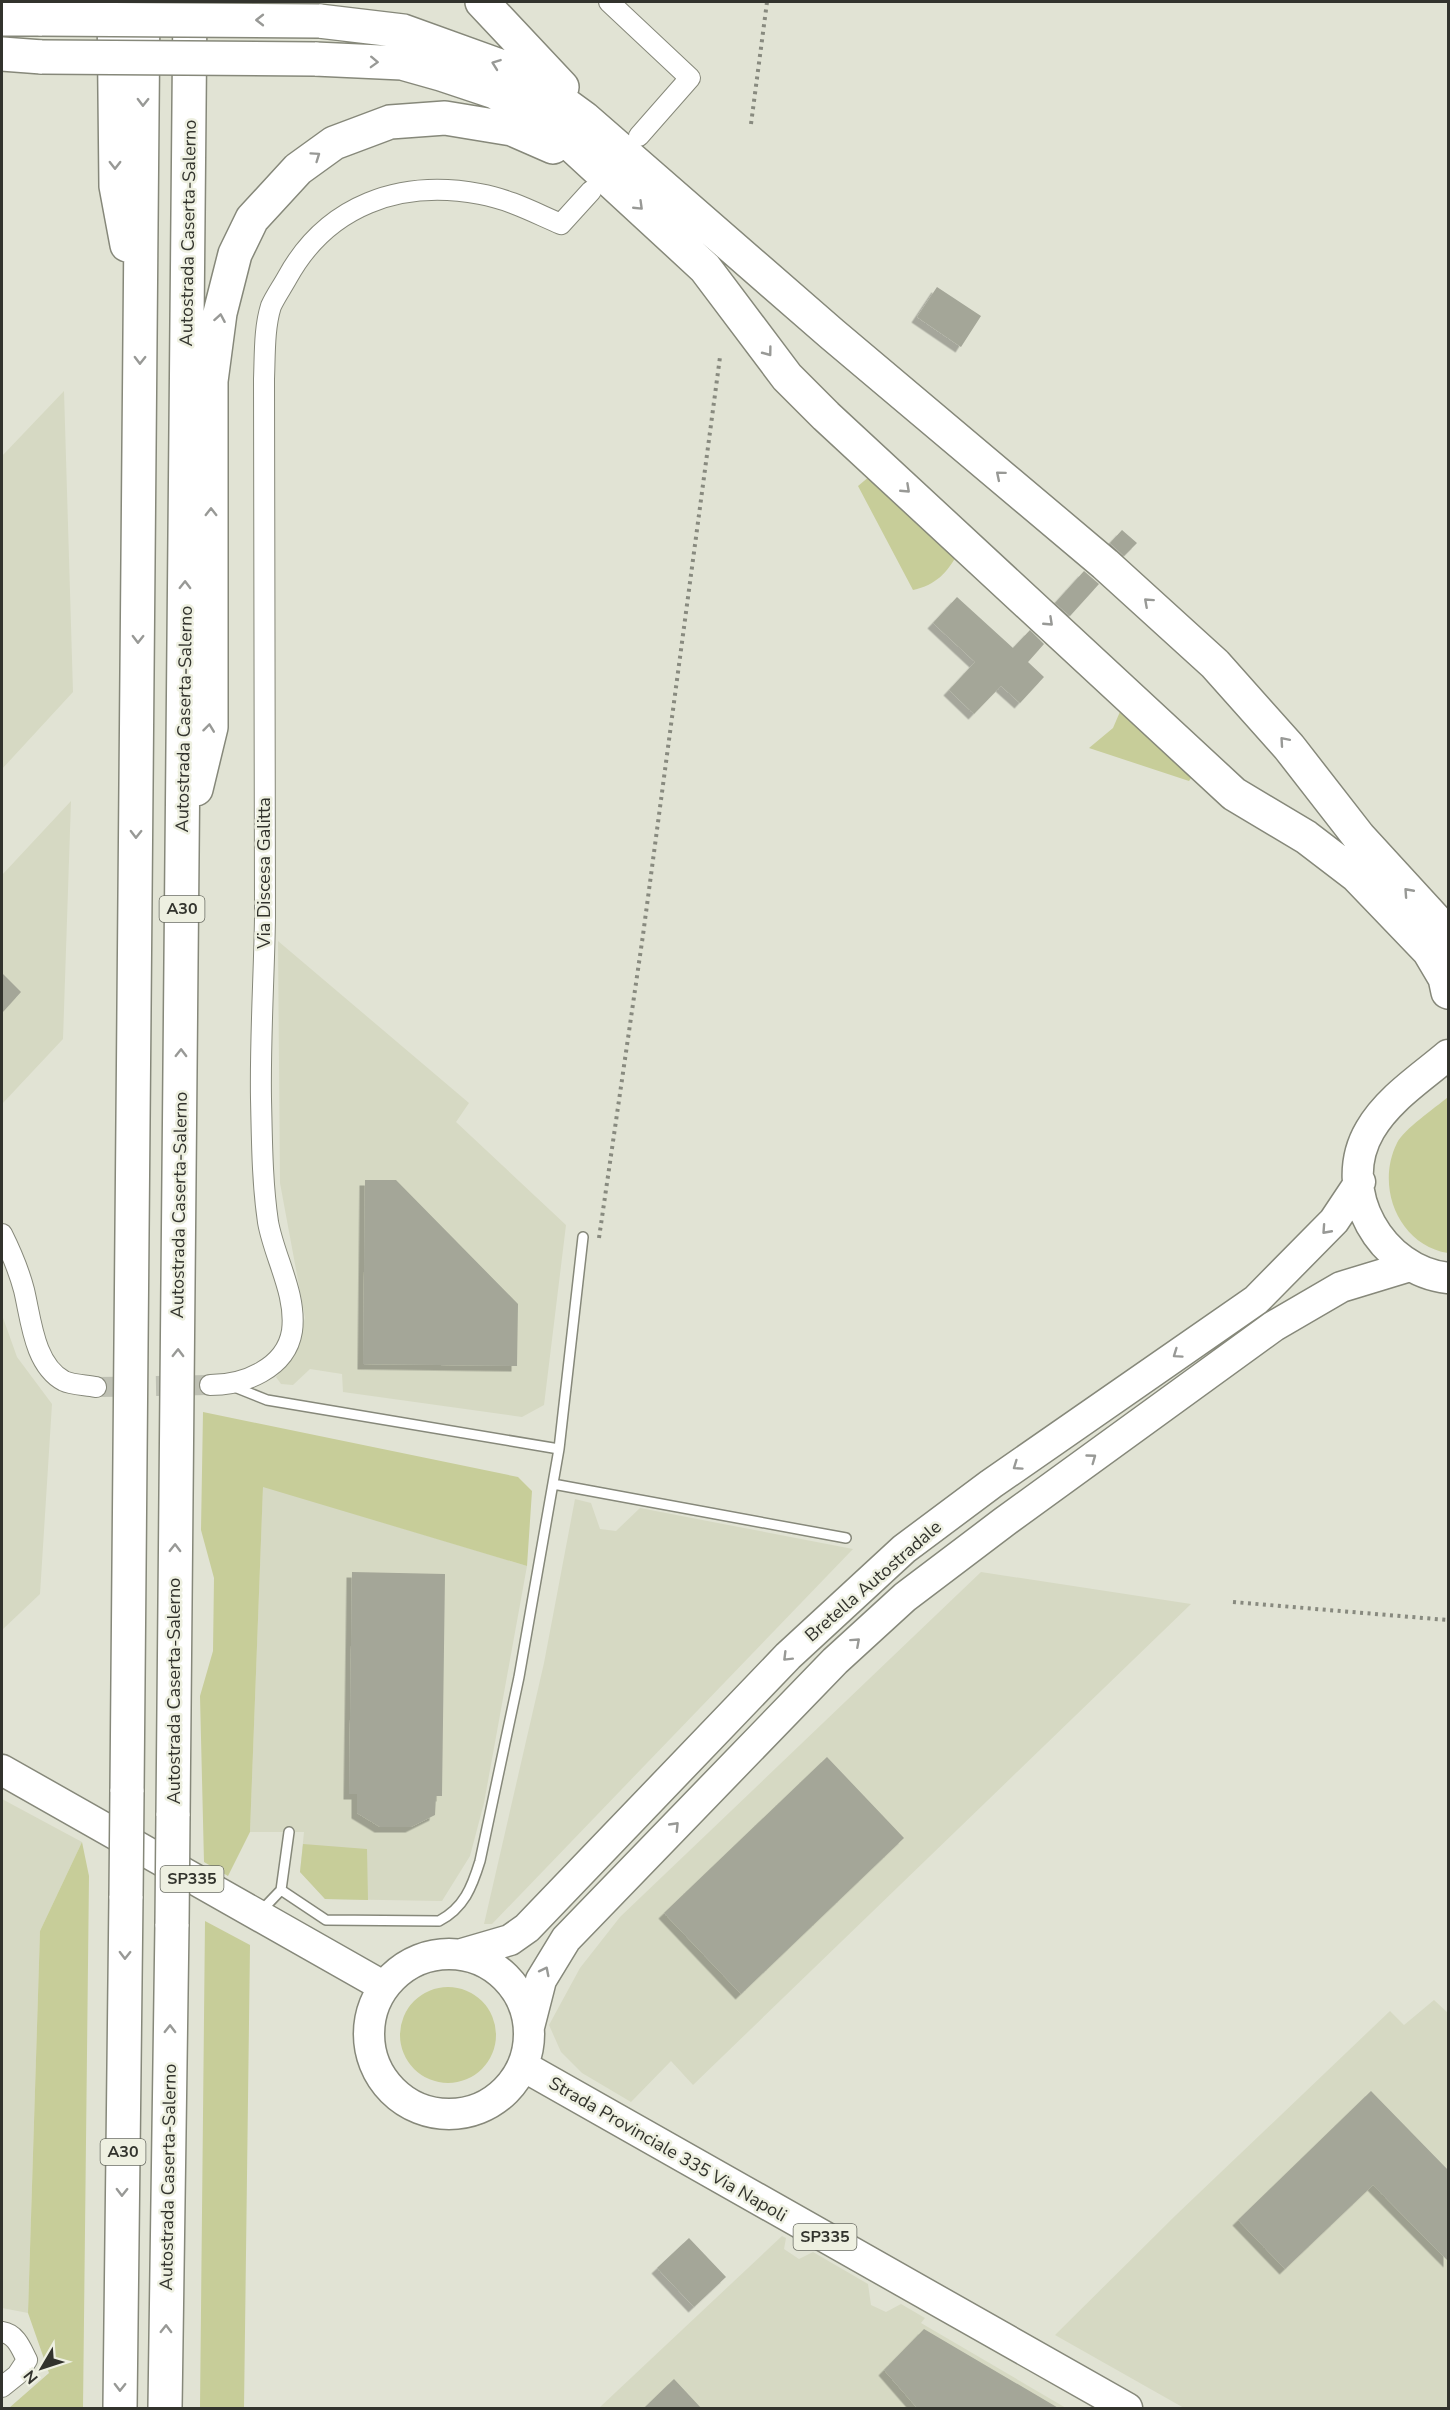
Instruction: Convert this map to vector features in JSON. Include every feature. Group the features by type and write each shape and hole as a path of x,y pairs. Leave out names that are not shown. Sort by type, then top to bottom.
{"highway":[{"path":"114,2 116,186 141,316"},
{"name":"A30","path":"120,2409 143,2"},
{"name":"Autostrada Caserta-Salerno","path":"165,2409 172,1924 190,2"},
{"path":"482,2 515,34 610,159 705,268 787,376 826,416 1234,794 1306,837 1357,876 1429,951 1449,992"},
{"path":"2,19 319,21 403,31 525,75 584,118 610,159"},
{"path":"2,54 42,57 315,59 402,63 495,92 610,159 831,334 1105,564 1215,664 1289,747 1359,837 1449,934"},
{"path":"182,846 211,727 211,381 220,313 235,254 252,219 298,169 334,143 390,122 446,118 512,129 610,159"}],"main road":[{"path":"1449,1055 1390,1104 1369,1132 1359,1165 1360,1200 1370,1227 1387,1249 1410,1266 1436,1276 1449,1278"},
{"name":"Bretella Autostradale","path":"462,1954 510,1940 527,1928 788,1656 904,1549 991,1484 1256,1300 1334,1221 1360,1182"},
{"name":"Bretella Autostradale","path":"529,2027 541,1980 566,1939 835,1660 905,1597 1004,1522 1274,1326 1341,1287 1410,1266"},
{"name":"SP335","path":"2,1770 383,1986"},
{"path":"444,1953 462,1954 495,1967 508,1979 526,2009 529,2027 528,2047 523,2067 513,2083 499,2097 483,2107 465,2113 445,2115 409,2104 393,2092 381,2077 372,2060 368,2041 369,2022 374,2003 383,1986 410,1963 444,1953"},
{"name":"Strada Provinciale 335 Via Napoli","path":"523,2067 1127,2409"}],"street":[{"path":"609,2 690,78 610,159"},
{"name":"Via Discesa Galitta","path":"220,1385 251,1379 269,1366 285,1349 292,1331 290,1305 269,1225 264,1178 261,1091 265,921 264,378 266,337 271,306 294,265 330,225 353,208 415,191 481,194 518,205 561,224 610,159"},
{"path":"2,1234 24,1289 32,1330 42,1359 64,1381 96,1387"},
{"path":"2,2332 7,2332 18,2342 27,2360 2,2387"}],"lane":[{"path":"281,1890 326,1920 439,1921 452,1915 471,1889 480,1861 519,1677 553,1484 583,1237"},
{"path":"220,1385 267,1401 559,1449"},
{"path":"553,1484 846,1538"},
{"path":"256,1916 281,1890 289,1832"}],"path":[{"path":"751,124 767,2"},
{"path":"583,1237 600,1238 689,604 720,357"},
{"path":"1233,1602 1449,1620"}],"shaded area":[{"path":"64,391 73,692 2,769 2,456"},
{"path":"71,801 63,1039 2,1104 2,875"},
{"path":"278,941 469,1103 456,1122 566,1225 544,1405 522,1417 343,1392 342,1374 310,1369 293,1385 281,1384 276,1377 292,1359 305,1318 280,1183"},
{"path":"2,1315 17,1357 52,1404 40,1594 2,1630"},
{"path":"263,1486 527,1566 484,1803 470,1856 442,1901 325,1899 300,1872 304,1832 250,1832"},
{"path":"575,1499 591,1503 600,1529 616,1531 640,1508 853,1549 492,1924 484,1924 544,1663"},
{"path":"981,1572 1191,1604 693,2085 671,2061 631,2102 582,2073 561,2052 549,2025 580,1968 620,1917"},
{"path":"2,1799 82,1842 40,1931 28,2313 2,2308"},
{"path":"1434,2000 1448,2013 1448,2408 1184,2408 1055,2335 1176,2215 1390,2011 1404,2025"},
{"path":"782,2236 786,2238 784,2249 799,2259 813,2252 868,2284 871,2305 886,2312 901,2304 925,2318 921,2323 1066,2408 599,2408"}],"green space":[{"path":"870,476 958,553 950,567 928,585 913,590 858,486"},
{"path":"1122,707 1196,771 1189,781 1089,748 1113,728"},
{"path":"1448,1097 1448,1253 1431,1248 1416,1239 1405,1226 1396,1212 1389,1178 1391,1160 1401,1137"},
{"path":"203,1412 518,1477 532,1491 527,1566 263,1487 250,1832 228,1876 204,1862 200,1696 213,1651 214,1578 201,1530"},
{"path":"82,1842 89,1876 83,2408 9,2408 49,2373 28,2313 40,1931"},
{"path":"303,1844 367,1849 368,1900 325,1899 300,1872"},
{"path":"205,1921 250,1945 244,2408 200,2408"},
{"path":"448,1987 466,1991 482,2001 492,2017 496,2035 492,2053 482,2069 466,2079 448,2083 430,2079 414,2069 404,2053 400,2035 404,2017 414,2001 430,1991"}],"building":[{"path":"937,287 981,316 961,347 917,317"},
{"path":"1122,530 1137,543 1124,556 1110,543"},
{"path":"1084,571 1099,584 1070,616 1055,603"},
{"path":"957,597 1013,648 1030,630 1044,644 1028,662 1044,677 1020,703 1001,686 974,714 949,690 975,662 933,623"},
{"path":"2,973 21,992 2,1013"},
{"path":"365,1180 396,1180 518,1304 517,1366 363,1364"},
{"path":"352,1572 445,1574 442,1796 436,1796 435,1815 411,1827 380,1827 357,1813 357,1794 349,1794"},
{"path":"827,1757 904,1838 741,1994 664,1913"},
{"path":"1371,2091 1449,2171 1449,2262 1373,2185 1285,2269 1238,2220"},
{"path":"689,2238 726,2277 694,2307 657,2268"},
{"path":"924,2329 1060,2409 918,2409 884,2370"},
{"path":"674,2379 702,2409 643,2409"}],"tunnel":[{"path":"96,1387 210,1385"}]}
